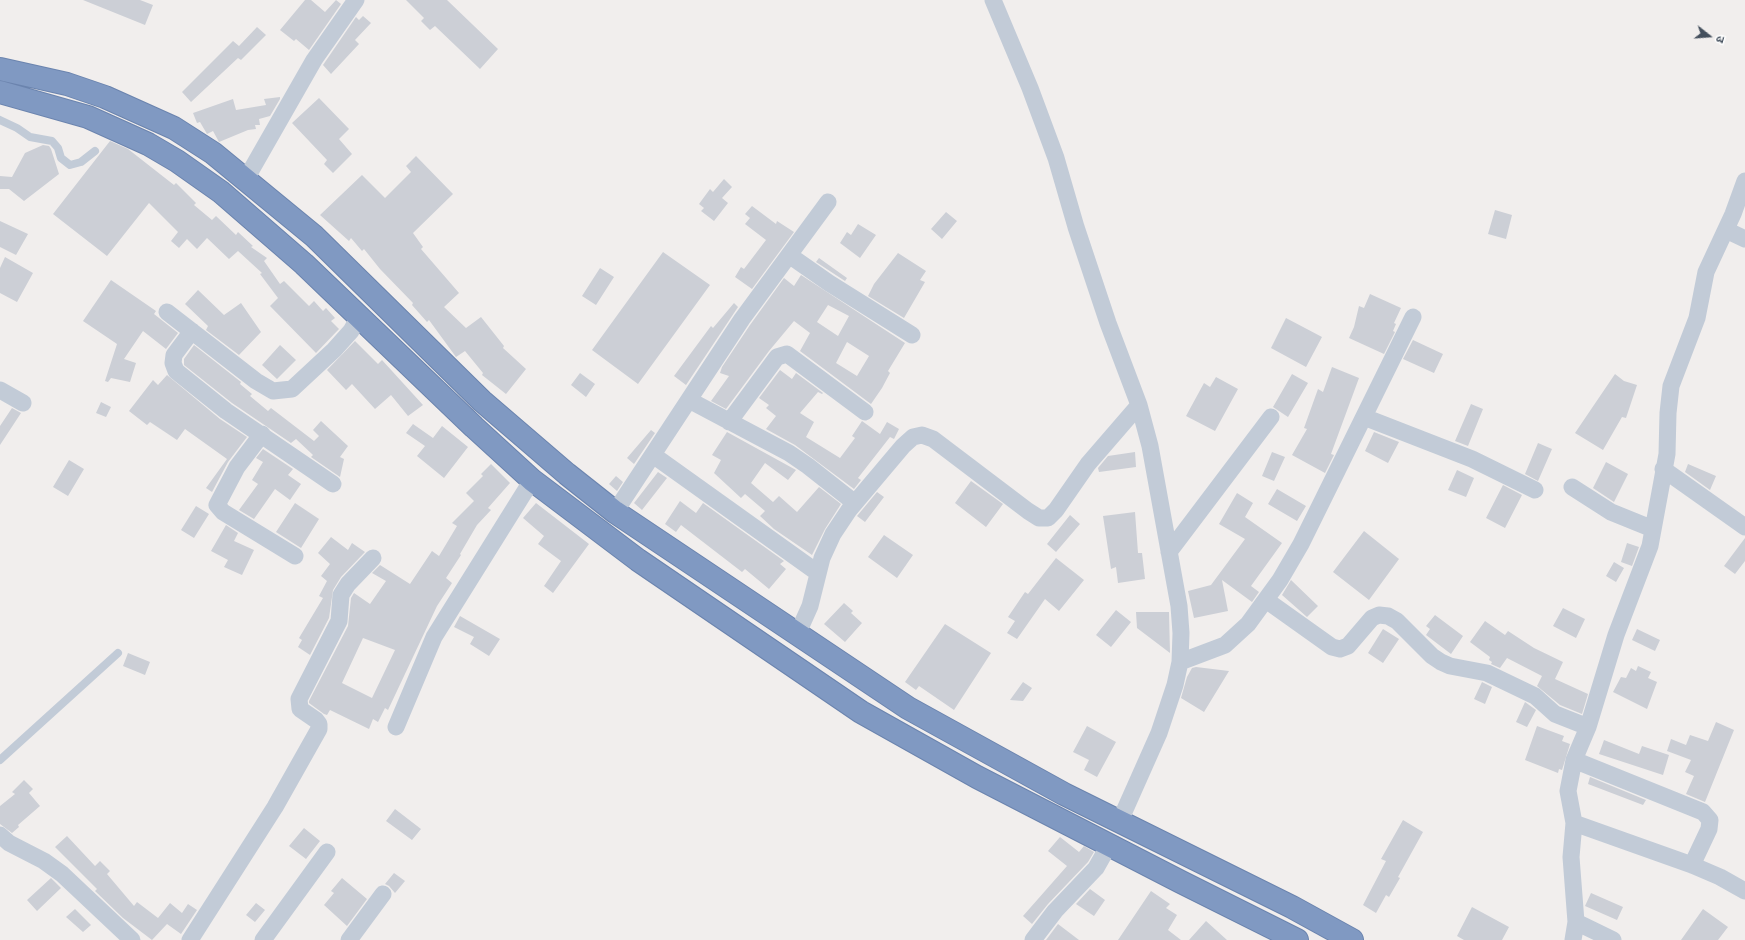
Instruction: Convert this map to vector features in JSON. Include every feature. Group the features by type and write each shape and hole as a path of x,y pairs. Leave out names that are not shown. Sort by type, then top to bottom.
{"highway":[{"path":"0,69 67,84 139,111 174,128 212,154 246,179 314,236 482,401 567,474 615,512 908,708 1119,823 1292,907 1352,940"},
{"path":"0,92 88,117 148,144 177,161 221,192 304,264 532,480 638,560 861,712 977,777 1297,940"}],"street":[{"path":"246,179 314,60 356,0"},
{"path":"994,0 1030,88 1056,158 1076,227 1108,323 1139,405 1150,446 1179,606 1181,633 1180,662 1175,685 1159,733 1119,823"},
{"path":"1573,940 1576,922 1571,857 1574,823 1568,791 1574,760 1588,727 1616,635 1650,546 1667,454 1670,386 1698,318 1706,272 1726,230 1745,181"},
{"path":"615,512 742,319 828,202"},
{"path":"1726,230 1745,239"},
{"path":"789,255 829,283 912,335"},
{"path":"167,312 264,388 282,392 292,389 316,368 351,331 359,317"},
{"path":"1180,662 1226,645 1248,624 1266,600 1301,544 1413,317"},
{"path":"192,331 174,355 173,364 176,370 226,411 262,434 333,484"},
{"path":"729,422 777,357 787,354 865,412"},
{"path":"0,390 23,403"},
{"path":"689,400 782,449 808,466 855,502"},
{"path":"797,635 810,606 816,588 822,558 833,534 855,502 903,446 913,437 922,435 933,439 1028,511 1039,518 1048,518 1056,510 1088,464 1139,405"},
{"path":"1169,552 1271,417"},
{"path":"1364,417 1472,458 1535,490"},
{"path":"262,434 237,467 217,505 223,512 295,556"},
{"path":"652,455 818,573"},
{"path":"1663,470 1745,527"},
{"path":"396,727 434,637 532,480"},
{"path":"1572,487 1611,512 1653,529"},
{"path":"190,940 275,807 319,729 319,724 316,720 300,709 299,699 339,620 341,595 348,584 373,558"},
{"path":"1266,600 1332,647 1340,649 1348,646 1372,618 1379,615 1388,616 1397,621 1432,656 1441,662 1450,666 1487,673 1535,696 1555,714 1588,727"},
{"path":"1574,760 1703,812 1710,820 1709,829 1692,865"},
{"path":"1574,823 1692,865 1720,877 1745,892"},
{"path":"0,835 9,843 44,861 62,874 132,940"},
{"path":"1032,940 1055,911 1096,868 1109,845"},
{"path":"263,940 327,852"},
{"path":"349,940 383,894"},
{"path":"1576,922 1613,940"}],"lane":[{"path":"0,120 17,128 30,137 52,141 58,148 61,158 70,165 81,162 94,151"},
{"path":"0,760 118,653"}],"building":[{"path":"83,0 140,0 153,5 145,25"},
{"path":"305,0 311,0 325,12 336,0 341,4 309,50 296,39 294,41 280,30"},
{"path":"406,0 447,0 498,49 480,69 435,26 430,30 421,21 424,18"},
{"path":"363,16 371,23 355,40 359,44 331,74 323,65 356,17 359,20"},
{"path":"257,27 266,35 241,60 238,58 191,102 182,92 233,41 239,46"},
{"path":"280,97 270,116 259,119 260,125 255,125 256,129 248,130 219,142 213,131 207,134 200,122 197,123 193,113 233,99 236,110 266,105 264,99"},
{"path":"319,98 349,129 339,139 352,154 333,173 324,164 327,160 292,123"},
{"path":"110,141 128,149 174,185 176,183 196,203 194,205 212,220 216,216 236,235 238,232 253,246 251,247 267,258 264,261 280,284 284,281 309,306 314,301 323,311 326,308 335,318 331,321 339,329 316,353 270,306 278,298 260,274 262,273 238,251 229,259 207,238 197,249 187,239 179,248 171,241 178,232 149,203 107,256 53,214"},
{"path":"43,145 49,146 51,149 59,174 24,201 9,189 0,189 0,176 12,177 25,153"},
{"path":"416,156 453,194 413,233 423,247 421,249 459,293 444,307 466,328 481,317 504,346 503,348 526,369 506,394 482,375 483,373 465,351 456,357 429,320 427,322 412,305 413,303 380,269 364,249 362,251 351,238 349,241 320,215 362,175 385,198 411,172 406,166"},
{"path":"724,179 732,187 722,198 728,203 714,221 701,211 704,208 699,204 710,189 713,192"},
{"path":"752,206 776,224 777,221 794,232 752,289 735,277 741,267 744,269 766,240 745,224 750,218 745,214"},
{"path":"1495,210 1512,215 1506,239 1488,234"},
{"path":"946,212 957,221 942,239 931,229"},
{"path":"0,221 28,234 16,255 0,247"},
{"path":"858,224 876,235 860,258 840,243 847,232 851,235"},
{"path":"663,252 710,285 638,384 592,350"},
{"path":"898,253 926,271 920,280 925,282 904,318 868,296 874,284"},
{"path":"5,257 33,273 17,302 0,293 0,268"},
{"path":"819,258 847,278 845,281 816,262"},
{"path":"600,268 614,277 596,305 582,296"},
{"path":"801,275 905,343 888,371 890,373 882,388 871,404 800,351 810,333 794,321 769,351 726,409 711,401 729,376 720,373 722,367 750,325 784,278 794,286","holes":["828,305 849,316 838,336 817,322","847,342 869,356 857,376 836,363"]},
{"path":"111,280 156,311 154,314 178,333 166,349 143,331 124,359 136,363 130,382 111,378 108,382 105,381 117,344 83,321"},
{"path":"198,290 224,315 241,303 261,332 239,355 206,330 208,326 185,304"},
{"path":"1370,294 1401,308 1394,323 1396,324 1393,331 1395,332 1384,354 1349,338 1354,327 1359,306 1364,308"},
{"path":"734,303 738,307 686,385 674,376 711,326 713,328"},
{"path":"1286,318 1322,337 1306,367 1271,348"},
{"path":"1413,340 1443,354 1434,373 1403,359"},
{"path":"355,341 378,364 382,360 423,405 408,416 391,395 375,409 352,384 346,390 327,370"},
{"path":"194,345 241,382 240,384 252,394 250,396 268,411 271,408 314,441 319,436 313,430 321,421 348,446 340,457 344,459 340,477 311,457 313,455 296,439 291,443 232,403 184,365 184,359"},
{"path":"280,345 296,360 277,379 262,365"},
{"path":"1332,367 1359,378 1331,454 1334,455 1325,473 1292,455 1307,429 1304,428 1318,389 1323,392"},
{"path":"780,370 792,379 796,373 823,393 818,392 800,413 814,422 806,437 840,458 855,438 852,436 862,421 880,434 887,422 899,429 894,439 890,437 858,478 861,480 854,489 795,445 766,429 776,416 766,408 769,405 759,398"},
{"path":"580,373 595,384 586,397 571,385"},
{"path":"1292,374 1308,383 1288,417 1273,407"},
{"path":"1615,374 1624,381 1637,385 1626,418 1622,417 1603,450 1575,433"},
{"path":"167,375 220,419 247,437 228,462 212,492 206,488 227,459 185,429 177,440 150,422 147,425 129,411 153,380 158,385"},
{"path":"1216,377 1238,389 1215,431 1186,416 1204,383 1210,387"},
{"path":"101,402 111,407 106,417 96,413"},
{"path":"1471,404 1483,409 1468,446 1455,441"},
{"path":"12,408 21,413 0,445 0,426"},
{"path":"413,424 433,438 442,426 468,447 444,478 417,456 425,446 406,433"},
{"path":"651,430 655,433 634,464 627,458"},
{"path":"727,432 796,470 788,480 765,463 751,483 773,502 779,496 797,512 819,487 841,504 825,529 812,555 774,529 760,516 765,511 745,494 741,498 714,473 721,460 712,455"},
{"path":"1374,432 1399,442 1388,463 1365,451"},
{"path":"1538,443 1552,449 1538,481 1525,474"},
{"path":"263,449 293,469 288,475 301,484 290,500 275,489 254,519 239,510 258,484 252,480 263,462 256,458"},
{"path":"1135,452 1136,467 1099,472 1098,468 1108,456"},
{"path":"1272,452 1285,457 1274,481 1262,476"},
{"path":"69,460 84,469 68,496 53,487"},
{"path":"1606,462 1628,474 1614,502 1593,488"},
{"path":"491,464 510,483 488,508 491,510 477,525 460,554 461,555 446,578 452,583 437,606 388,710 385,708 378,722 373,719 369,729 330,710 327,715 324,714 309,703 309,701 348,626 351,598 354,593 370,604 386,581 372,573 380,565 410,584 432,551 439,556 457,526 452,523 474,501 466,493 483,476 481,474","holes":["363,638 395,650 372,698 342,683"]},
{"path":"1688,464 1716,476 1710,490 1685,472"},
{"path":"1457,470 1474,478 1466,497 1448,490"},
{"path":"658,472 667,478 642,510 634,503"},
{"path":"616,476 623,482 617,491 609,484"},
{"path":"971,481 1003,504 986,527 955,503"},
{"path":"1503,485 1522,495 1505,528 1486,518"},
{"path":"1277,489 1306,506 1297,521 1268,504"},
{"path":"877,492 884,497 865,522 857,516"},
{"path":"1237,493 1253,503 1245,517 1282,543 1251,586 1259,592 1252,602 1222,580 1228,611 1194,618 1188,591 1211,585 1245,539 1219,524"},
{"path":"680,501 696,513 703,503 784,561 780,564 786,569 769,589 745,569 742,572 681,525 676,532 665,524"},
{"path":"295,503 319,519 301,548 276,532"},
{"path":"536,503 589,544 553,593 544,586 561,561 538,544 544,536 523,518"},
{"path":"196,506 209,514 194,538 181,530"},
{"path":"1135,512 1138,553 1142,553 1145,579 1118,583 1116,567 1111,569 1103,516"},
{"path":"1070,515 1080,524 1056,552 1047,544"},
{"path":"226,525 238,533 234,541 254,550 242,575 224,567 228,560 211,551"},
{"path":"1364,531 1399,559 1369,600 1333,572"},
{"path":"884,535 913,555 897,578 868,557"},
{"path":"331,537 348,550 352,543 365,552 341,577 333,590 329,618 310,655 298,647 302,640 299,638 323,598 319,596 327,581 321,576 330,564 318,553"},
{"path":"1745,538 1745,561 1735,574 1724,566"},
{"path":"1627,543 1639,547 1632,566 1621,562"},
{"path":"1056,558 1084,580 1059,611 1045,599 1017,639 1007,633 1015,621 1008,617 1025,592 1028,594"},
{"path":"1614,562 1624,568 1616,582 1606,576"},
{"path":"1291,580 1318,606 1307,617 1282,595"},
{"path":"844,603 853,611 851,613 862,623 845,642 824,624"},
{"path":"1563,608 1585,619 1576,638 1553,626"},
{"path":"1116,610 1131,622 1111,647 1096,635"},
{"path":"1136,612 1169,612 1170,653 1137,628"},
{"path":"1435,615 1463,636 1451,654 1426,635 1430,629 1426,626"},
{"path":"460,616 500,639 489,656 470,644 474,637 454,627"},
{"path":"1485,621 1505,635 1508,631 1534,648 1563,662 1555,679 1588,694 1582,714 1560,705 1537,686 1542,676 1507,658 1500,668 1491,664 1492,662 1489,660 1490,657 1470,642"},
{"path":"945,624 991,653 954,710 919,686 916,690 905,682"},
{"path":"1383,629 1399,639 1383,663 1368,653"},
{"path":"1637,629 1660,640 1655,651 1632,640"},
{"path":"128,653 150,662 145,675 123,666"},
{"path":"1638,666 1651,672 1648,678 1657,682 1647,709 1613,692 1621,677 1626,678 1631,668 1636,671"},
{"path":"1196,667 1229,671 1204,712 1181,698 1187,677 1192,668"},
{"path":"1023,682 1032,688 1023,701 1010,700"},
{"path":"1482,682 1492,687 1485,704 1474,699"},
{"path":"1525,702 1536,710 1527,727 1516,722"},
{"path":"1716,722 1734,730 1705,802 1686,794 1694,776 1685,772 1691,760 1667,751 1671,739 1686,745 1690,735 1708,741"},
{"path":"1087,726 1116,742 1097,777 1084,770 1089,760 1073,752"},
{"path":"1537,726 1564,736 1562,741 1570,744 1562,770 1559,769 1558,773 1525,760"},
{"path":"1604,740 1639,754 1642,746 1669,755 1663,775 1599,754"},
{"path":"1590,777 1646,800 1643,805 1588,784"},
{"path":"24,780 33,789 29,793 40,806 18,825 19,827 12,833 0,824 0,806 15,794 12,792"},
{"path":"395,809 421,829 412,840 386,821"},
{"path":"1403,820 1423,832 1398,877 1400,878 1389,897 1386,895 1376,913 1363,905 1386,861 1381,859"},
{"path":"304,828 320,841 306,859 289,846"},
{"path":"67,836 95,866 100,861 110,871 107,874 134,906 137,902 158,918 170,903 182,913 188,904 197,910 181,934 167,924 152,940 123,918 95,891 97,889 55,847"},
{"path":"1060,837 1079,852 1084,846 1094,852 1088,862 1048,904 1032,924 1023,916 1067,866 1048,851"},
{"path":"394,873 405,881 395,893 385,884"},
{"path":"51,878 61,888 37,911 27,900"},
{"path":"342,878 367,899 347,926 324,905 334,893 331,891"},
{"path":"1090,889 1105,900 1094,916 1076,904"},
{"path":"1151,891 1170,904 1166,908 1177,915 1168,930 1181,940 1118,940"},
{"path":"1591,893 1623,907 1617,920 1585,906"},
{"path":"256,903 265,910 255,922 246,915"},
{"path":"1472,907 1509,927 1502,940 1464,940 1457,936"},
{"path":"75,909 91,925 83,932 66,917"},
{"path":"1703,909 1728,927 1718,940 1681,940"},
{"path":"1206,921 1227,940 1189,940"},
{"path":"1058,924 1079,940 1046,940"}]}
